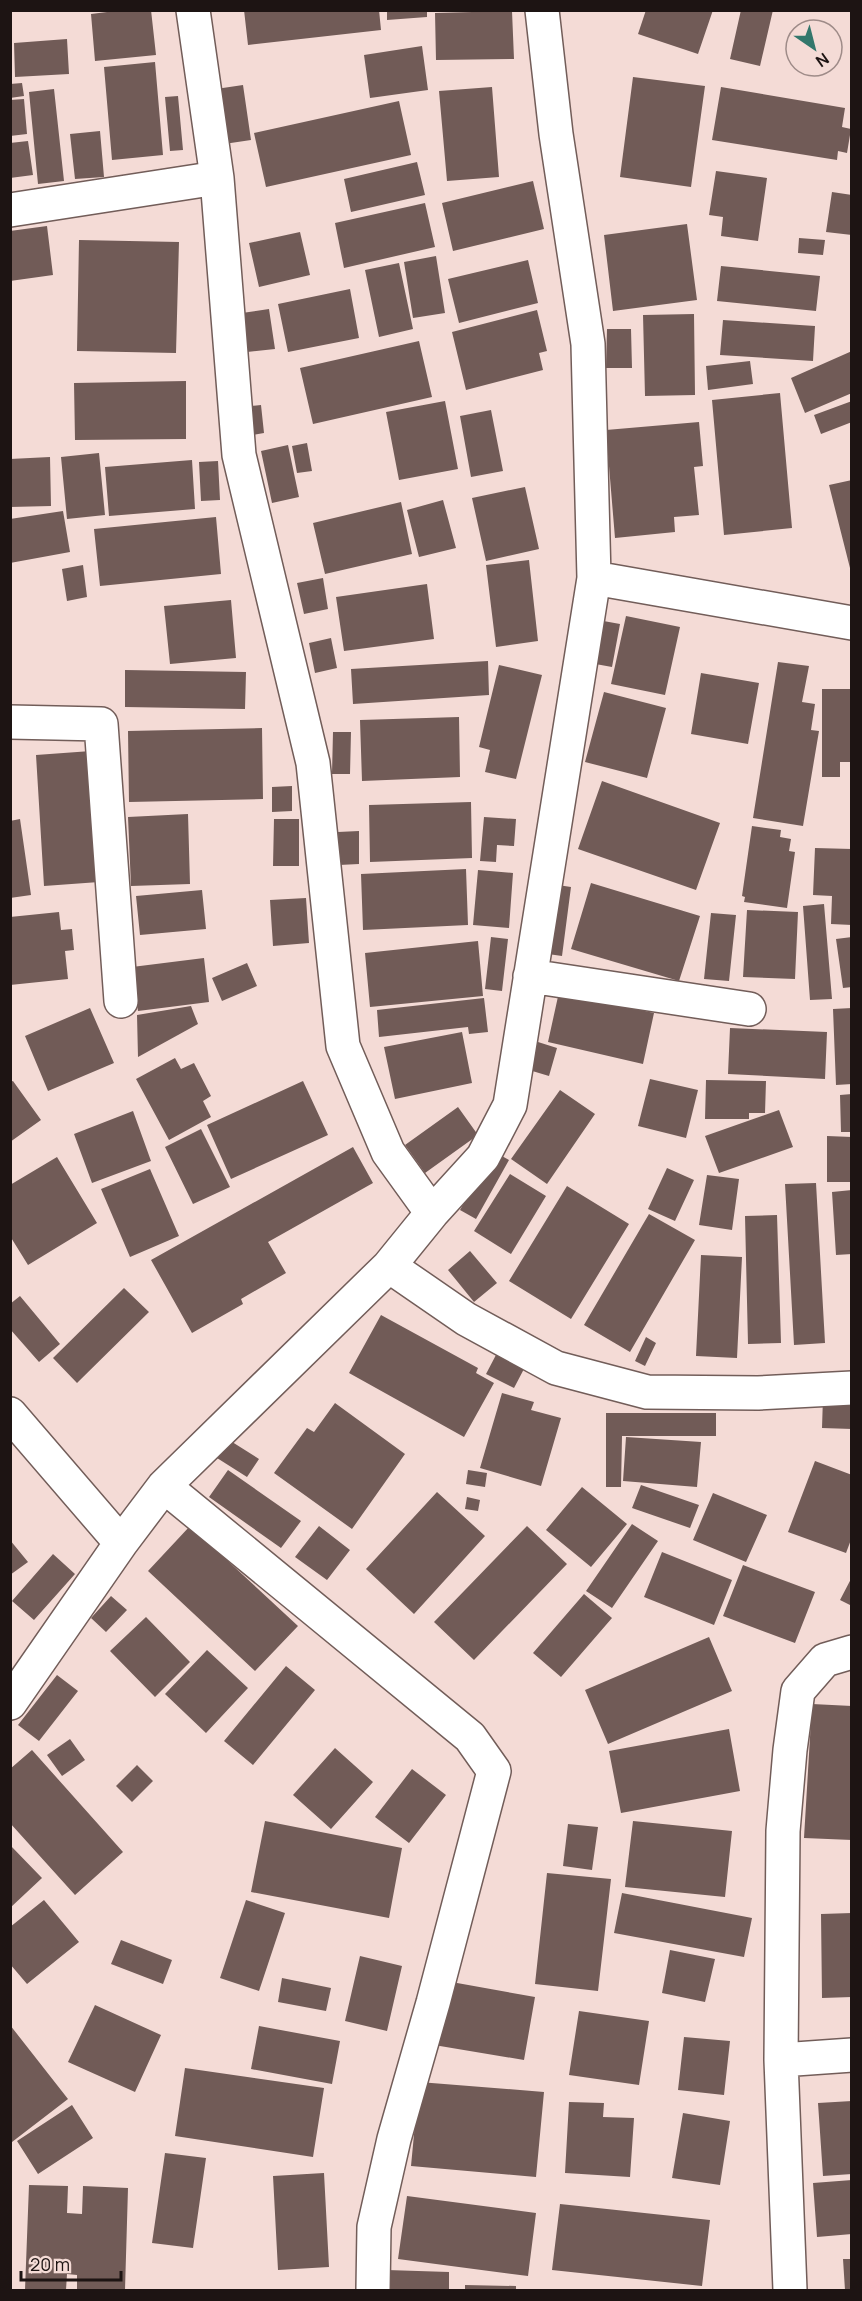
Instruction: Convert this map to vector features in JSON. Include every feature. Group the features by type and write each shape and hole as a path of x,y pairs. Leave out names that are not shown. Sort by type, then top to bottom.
{"street":[{"path":"193,10 217,178 239,455 313,763 343,1046 388,1152 432,1213"},
{"path":"10,1703 121,1543 164,1486 389,1266 432,1213 483,1157 510,1105 594,578 588,344 556,135 542,10"},
{"path":"10,210 217,178"},
{"path":"594,578 852,623"},
{"path":"10,722 101,724 121,1001"},
{"path":"530,976 749,1009"},
{"path":"389,1266 466,1319 556,1368 647,1392 758,1393 852,1388"},
{"path":"10,1414 121,1543"},
{"path":"164,1486 470,1737 494,1771 433,2003 394,2139 374,2228 373,2290"},
{"path":"790,2290 781,2060 783,1831 790,1750 798,1691 825,1660 852,1652"},
{"path":"781,2060 852,2055"}],"building":[{"path":"123,10 151,10 156,55 95,61 91,14"},
{"path":"244,10 379,10 381,30 248,45"},
{"path":"387,10 427,10 427,17 387,20"},
{"path":"646,10 713,10 698,54 638,34"},
{"path":"741,10 773,10 760,66 730,59"},
{"path":"512,11 514,59 436,60 435,13"},
{"path":"67,39 69,74 15,77 14,43"},
{"path":"422,46 428,90 370,98 364,55"},
{"path":"155,62 163,155 112,160 104,67"},
{"path":"633,77 705,86 691,187 620,177"},
{"path":"22,83 24,96 10,98 10,84"},
{"path":"243,85 251,140 224,144 216,89"},
{"path":"492,87 499,177 447,181 439,91"},
{"path":"721,87 845,108 842,127 851,129 847,153 838,151 837,160 712,140"},
{"path":"54,89 64,181 38,184 29,92"},
{"path":"178,96 183,150 170,151 165,97"},
{"path":"24,99 27,134 10,136 10,100"},
{"path":"399,101 411,155 266,187 254,133"},
{"path":"100,131 104,177 75,179 70,134"},
{"path":"28,141 33,175 10,178 10,143"},
{"path":"417,162 425,195 351,212 344,179"},
{"path":"716,171 767,178 758,241 721,236 723,217 709,215"},
{"path":"533,181 544,229 453,251 442,203"},
{"path":"832,192 852,195 852,235 826,232"},
{"path":"425,203 435,247 344,268 335,223"},
{"path":"687,224 697,300 613,311 604,235"},
{"path":"47,226 53,275 10,281 10,231"},
{"path":"300,232 310,275 259,287 249,243"},
{"path":"799,238 825,240 823,255 798,253"},
{"path":"79,240 179,242 176,353 77,351"},
{"path":"436,256 445,313 413,318 404,262"},
{"path":"528,260 538,303 459,323 448,279"},
{"path":"399,263 413,329 379,337 365,270"},
{"path":"721,266 820,276 816,311 717,301"},
{"path":"350,289 359,338 288,352 278,304"},
{"path":"269,309 275,349 247,352 242,313"},
{"path":"537,310 547,351 539,353 543,370 466,390 452,332"},
{"path":"694,314 695,395 645,396 643,315"},
{"path":"723,320 815,326 813,361 720,355"},
{"path":"607,329 631,329 632,368 606,368"},
{"path":"419,341 432,397 313,424 300,368"},
{"path":"852,351 852,393 805,413 791,378"},
{"path":"750,361 753,384 708,390 706,366"},
{"path":"186,381 186,439 75,440 74,383"},
{"path":"780,393 792,528 724,535 712,400"},
{"path":"445,401 458,469 399,480 386,412"},
{"path":"852,401 852,422 821,434 814,415"},
{"path":"261,405 264,433 246,436 243,407"},
{"path":"491,410 503,471 471,477 460,416"},
{"path":"699,422 703,466 694,467 699,515 674,517 675,532 615,538 606,430"},
{"path":"307,443 312,471 297,473 292,446"},
{"path":"288,445 299,497 272,503 261,451"},
{"path":"99,453 105,515 67,519 61,457"},
{"path":"50,457 51,506 10,507 10,459"},
{"path":"192,460 195,509 109,516 105,467"},
{"path":"218,461 220,500 201,501 199,462"},
{"path":"852,480 852,572 851,572 829,485"},
{"path":"525,487 539,549 486,561 472,498"},
{"path":"443,500 456,548 419,557 407,510"},
{"path":"401,502 412,554 325,574 313,523"},
{"path":"63,511 70,552 10,563 10,519"},
{"path":"216,517 221,574 100,586 94,529"},
{"path":"529,560 538,641 496,647 486,565"},
{"path":"83,565 87,597 67,601 62,569"},
{"path":"323,578 328,609 304,614 297,583"},
{"path":"427,584 434,639 344,651 336,597"},
{"path":"231,600 236,658 170,664 164,606"},
{"path":"626,616 680,627 665,695 611,684"},
{"path":"598,620 620,624 612,667 590,663"},
{"path":"331,638 337,668 315,673 309,643"},
{"path":"488,661 489,695 353,704 351,669"},
{"path":"778,662 809,666 802,702 815,704 811,730 819,731 803,826 753,818"},
{"path":"499,665 542,675 516,779 485,772 490,750 479,747"},
{"path":"125,670 246,672 245,709 125,707"},
{"path":"701,673 759,683 748,744 691,734"},
{"path":"822,689 852,689 852,762 840,762 840,777 822,777"},
{"path":"604,692 666,708 647,778 585,762"},
{"path":"459,717 460,777 362,781 360,720"},
{"path":"262,728 263,799 129,802 128,731"},
{"path":"333,732 351,732 350,774 332,774"},
{"path":"91,751 99,882 44,886 36,755"},
{"path":"602,781 720,823 696,890 578,849"},
{"path":"292,786 292,811 272,812 272,787"},
{"path":"471,802 472,858 370,862 369,805"},
{"path":"188,814 190,884 131,886 128,817"},
{"path":"484,817 516,819 514,846 497,845 496,862 480,861"},
{"path":"20,819 31,895 10,898 10,821"},
{"path":"274,819 299,819 299,866 273,866"},
{"path":"752,826 781,830 780,837 791,839 789,851 795,852 787,908 744,902 745,897 742,896"},
{"path":"359,831 359,864 339,865 338,832"},
{"path":"815,848 852,849 852,925 831,924 832,896 813,895"},
{"path":"466,869 468,925 363,930 361,874"},
{"path":"478,870 513,873 509,928 473,925"},
{"path":"591,883 700,916 679,981 571,949"},
{"path":"551,884 571,887 562,956 541,953"},
{"path":"202,890 206,929 140,935 136,896"},
{"path":"306,898 309,943 273,946 270,900"},
{"path":"824,904 832,999 810,1000 803,906"},
{"path":"747,910 798,912 795,979 743,977"},
{"path":"59,912 61,930 72,929 74,950 65,951 68,979 10,985 10,917"},
{"path":"711,913 736,915 729,981 704,979"},
{"path":"491,937 508,939 502,991 485,989"},
{"path":"852,937 852,987 843,988 836,939"},
{"path":"478,941 483,996 370,1007 365,953"},
{"path":"204,958 209,1002 138,1011 132,967"},
{"path":"247,963 257,986 222,1001 212,978"},
{"path":"559,992 654,1013 643,1064 548,1042"},
{"path":"484,998 488,1032 469,1034 468,1027 379,1037 377,1010"},
{"path":"191,1006 198,1024 138,1057 137,1015"},
{"path":"90,1008 114,1063 48,1091 25,1036"},
{"path":"852,1008 852,1084 836,1085 833,1009"},
{"path":"730,1028 827,1032 825,1079 728,1074"},
{"path":"462,1032 472,1083 395,1099 384,1047"},
{"path":"538,1042 557,1048 549,1076 529,1070"},
{"path":"175,1058 181,1069 194,1063 211,1096 203,1101 211,1117 169,1140 136,1079"},
{"path":"650,1079 698,1090 686,1138 638,1126"},
{"path":"706,1080 766,1081 765,1113 749,1113 749,1119 705,1119"},
{"path":"13,1081 41,1120 10,1142 10,1082"},
{"path":"303,1081 328,1135 231,1179 207,1125"},
{"path":"560,1090 595,1114 547,1184 511,1159"},
{"path":"852,1094 852,1132 841,1132 840,1095"},
{"path":"458,1107 478,1135 425,1173 405,1145"},
{"path":"779,1110 793,1147 719,1173 705,1136"},
{"path":"133,1111 151,1161 92,1183 74,1134"},
{"path":"201,1129 230,1187 193,1204 165,1147"},
{"path":"827,1136 852,1137 852,1182 827,1182"},
{"path":"353,1147 373,1183 268,1242 286,1273 241,1299 243,1304 192,1333 151,1260"},
{"path":"493,1151 509,1160 476,1219 460,1210"},
{"path":"57,1157 97,1223 28,1265 10,1236 10,1185"},
{"path":"667,1168 694,1180 675,1221 648,1209"},
{"path":"150,1169 179,1236 130,1257 101,1189"},
{"path":"510,1174 546,1196 511,1254 474,1231"},
{"path":"707,1175 739,1179 732,1230 699,1225"},
{"path":"816,1183 825,1343 794,1345 785,1184"},
{"path":"567,1186 629,1224 571,1319 509,1281"},
{"path":"852,1190 852,1254 836,1255 832,1192"},
{"path":"649,1214 695,1240 630,1352 584,1325"},
{"path":"777,1215 781,1343 748,1344 745,1216"},
{"path":"470,1251 497,1283 474,1302 448,1270"},
{"path":"701,1255 742,1257 737,1358 696,1356"},
{"path":"124,1288 149,1312 77,1383 53,1358"},
{"path":"20,1296 60,1344 39,1362 10,1329 10,1304"},
{"path":"381,1315 478,1368 476,1373 494,1383 464,1437 349,1373"},
{"path":"646,1337 656,1343 645,1366 635,1361"},
{"path":"497,1353 525,1367 514,1388 486,1374"},
{"path":"502,1393 534,1402 531,1410 561,1418 541,1486 480,1468"},
{"path":"823,1397 852,1398 852,1429 822,1428"},
{"path":"335,1403 405,1454 352,1529 274,1473 307,1428 314,1432"},
{"path":"606,1413 716,1413 716,1436 622,1436 621,1487 606,1487"},
{"path":"626,1437 701,1442 697,1487 623,1481"},
{"path":"229,1440 259,1459 247,1477 217,1458"},
{"path":"815,1461 852,1475 852,1537 846,1553 788,1532"},
{"path":"228,1470 301,1521 281,1548 209,1497"},
{"path":"468,1470 487,1473 485,1487 466,1484"},
{"path":"641,1485 699,1505 690,1528 632,1508"},
{"path":"582,1487 627,1524 591,1567 546,1530"},
{"path":"437,1492 485,1536 414,1614 366,1569"},
{"path":"713,1493 767,1515 746,1562 693,1540"},
{"path":"467,1497 480,1500 478,1511 465,1509"},
{"path":"632,1524 658,1541 612,1608 586,1591"},
{"path":"190,1526 298,1626 255,1671 148,1571"},
{"path":"319,1526 350,1550 327,1580 295,1557"},
{"path":"527,1526 567,1564 474,1660 434,1622"},
{"path":"10,1540 28,1562 10,1575"},
{"path":"662,1552 732,1580 714,1625 644,1597"},
{"path":"53,1554 75,1574 34,1620 12,1601"},
{"path":"743,1565 815,1592 795,1643 723,1616"},
{"path":"852,1577 852,1606 840,1600"},
{"path":"584,1594 612,1618 561,1677 533,1653"},
{"path":"111,1596 127,1610 106,1632 91,1618"},
{"path":"146,1617 190,1662 155,1697 110,1651"},
{"path":"709,1637 732,1691 608,1744 585,1690"},
{"path":"207,1650 248,1688 206,1733 165,1694"},
{"path":"286,1666 315,1690 253,1765 224,1741"},
{"path":"57,1675 78,1691 39,1741 18,1725"},
{"path":"812,1704 852,1706 852,1840 804,1838"},
{"path":"729,1729 740,1791 621,1813 609,1751"},
{"path":"70,1739 85,1760 62,1776 47,1755"},
{"path":"335,1748 373,1782 331,1829 293,1795"},
{"path":"32,1750 123,1852 75,1895 10,1823 10,1769"},
{"path":"137,1765 153,1781 132,1802 116,1786"},
{"path":"412,1769 446,1795 409,1843 375,1817"},
{"path":"265,1821 402,1848 389,1918 251,1892"},
{"path":"633,1821 732,1831 725,1897 625,1887"},
{"path":"568,1824 598,1827 592,1870 563,1866"},
{"path":"10,1845 42,1878 10,1908"},
{"path":"547,1873 611,1879 598,1991 535,1984"},
{"path":"622,1893 752,1918 744,1957 614,1933"},
{"path":"44,1900 79,1942 27,1984 10,1964 10,1927"},
{"path":"246,1900 285,1913 259,1991 220,1978"},
{"path":"852,1913 852,1997 822,1998 821,1914"},
{"path":"121,1940 172,1960 163,1984 111,1964"},
{"path":"670,1950 715,1959 705,2002 662,1993"},
{"path":"360,1956 402,1966 387,2031 345,2021"},
{"path":"282,1978 331,1988 326,2011 278,2002"},
{"path":"446,1981 535,1997 524,2060 434,2045"},
{"path":"95,2005 161,2035 135,2092 68,2062"},
{"path":"579,2011 649,2021 639,2085 569,2075"},
{"path":"10,2025 68,2099 12,2142 10,2139"},
{"path":"259,2026 340,2041 332,2084 251,2069"},
{"path":"684,2037 730,2041 724,2095 678,2090"},
{"path":"185,2068 324,2088 313,2157 175,2136"},
{"path":"419,2082 544,2092 536,2177 411,2166"},
{"path":"852,2101 852,2174 823,2176 818,2103"},
{"path":"569,2102 604,2103 603,2117 634,2118 630,2177 565,2173"},
{"path":"72,2105 93,2138 38,2174 17,2141"},
{"path":"683,2113 730,2121 720,2185 672,2178"},
{"path":"165,2153 206,2158 193,2248 152,2243"},
{"path":"324,2173 329,2267 278,2270 273,2176"},
{"path":"852,2180 852,2234 817,2237 813,2183"},
{"path":"29,2185 68,2186 67,2213 82,2214 83,2186 128,2188 125,2290 77,2290 77,2275 67,2274 66,2290 25,2290"},
{"path":"407,2196 536,2213 528,2276 398,2259"},
{"path":"560,2204 710,2220 702,2286 552,2270"},
{"path":"843,2259 852,2259 852,2290 845,2290"},
{"path":"387,2270 449,2272 449,2290 387,2290"},
{"path":"465,2285 516,2286 516,2290 465,2290"}]}
